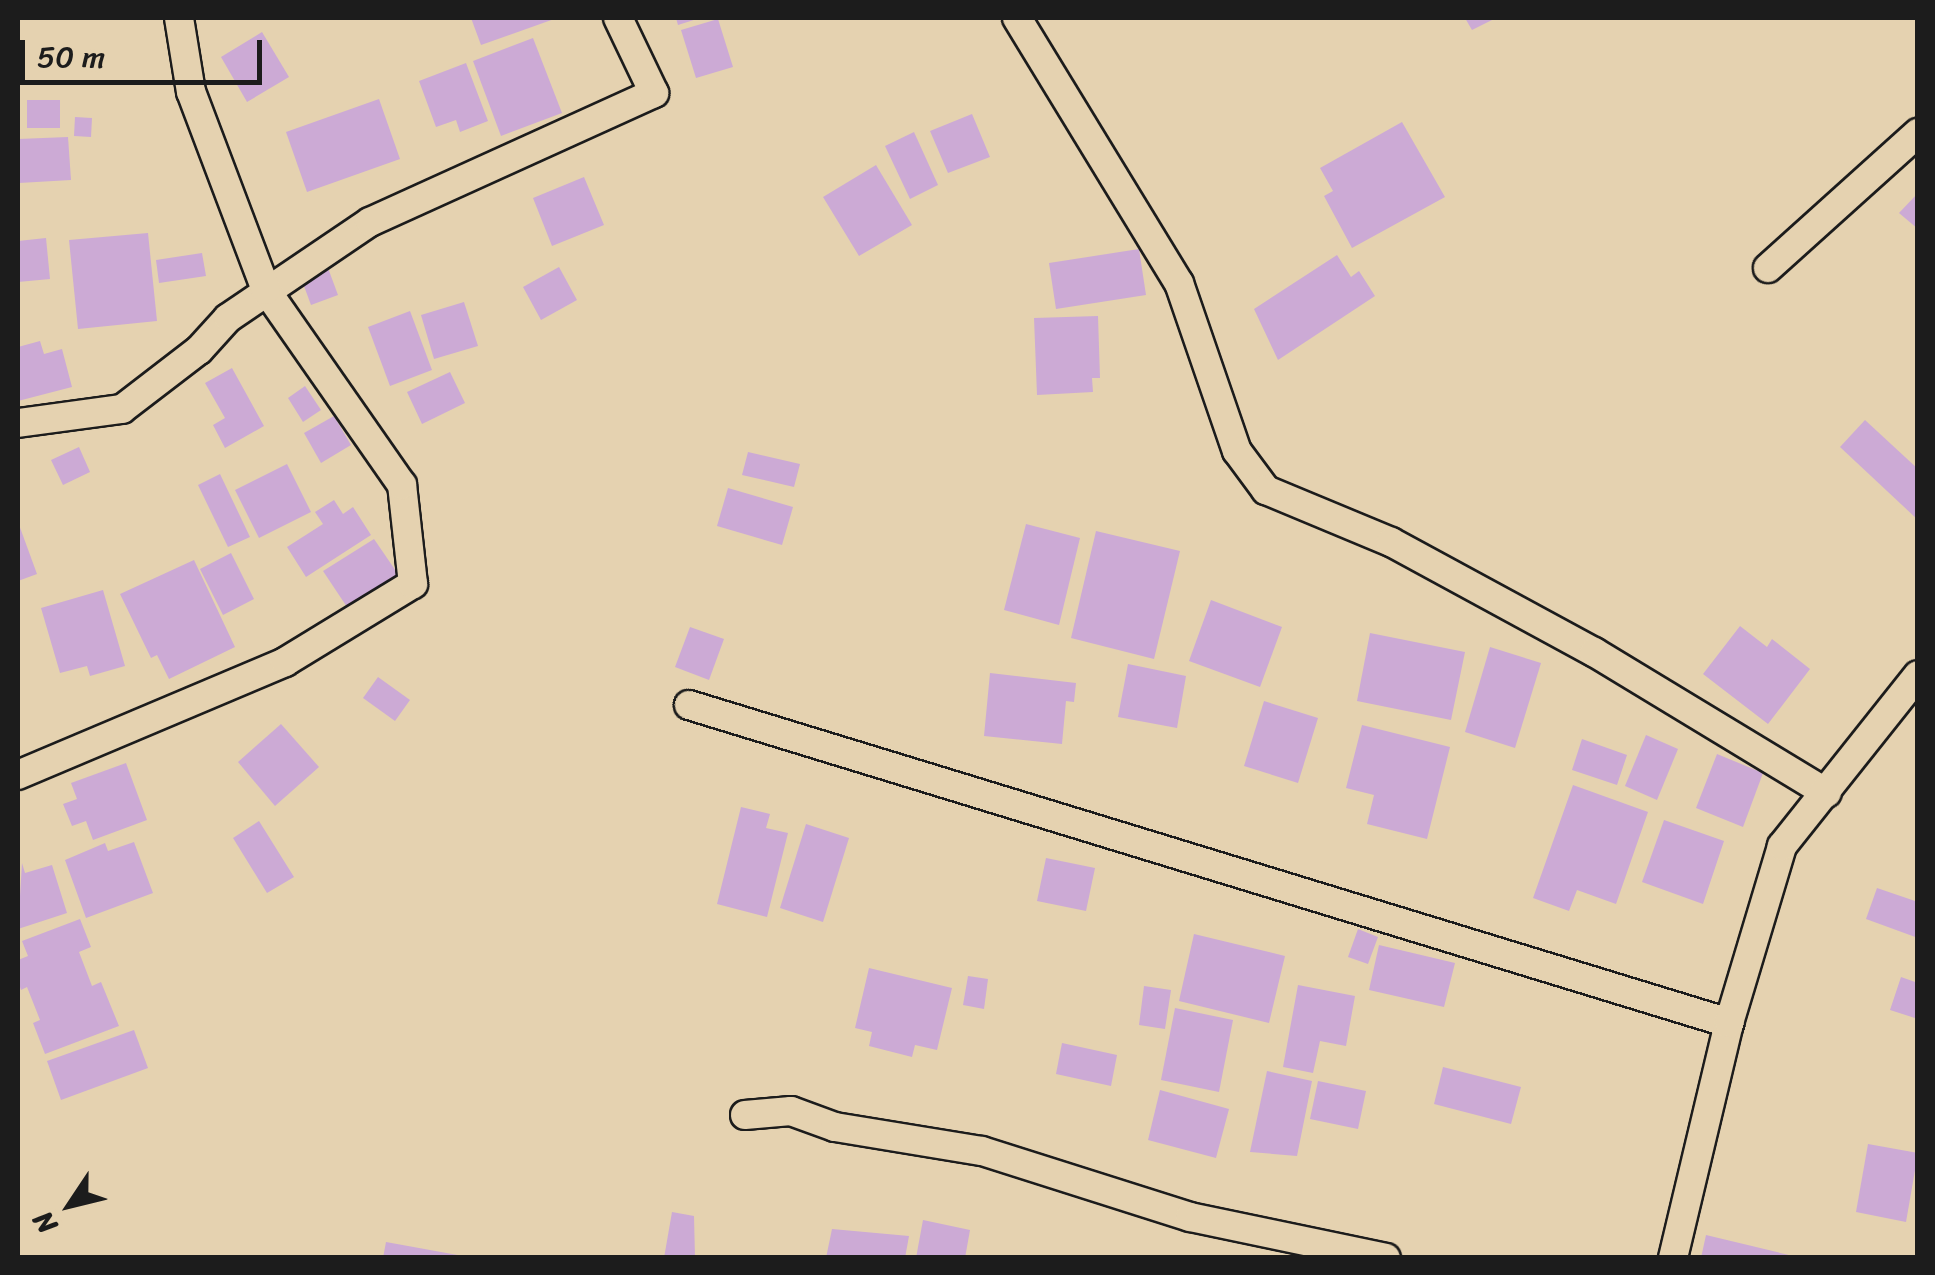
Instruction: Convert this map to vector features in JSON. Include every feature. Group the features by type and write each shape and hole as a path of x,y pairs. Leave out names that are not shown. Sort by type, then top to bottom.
{"street":[{"path":"18,775 285,662 414,584 402,485 266,290 191,92 178,18"},
{"path":"18,422 122,409 266,290 370,222 654,93 618,18"},
{"path":"1017,18 1179,283 1236,451 1266,490 1392,542 1594,652 1827,793"},
{"path":"1768,268 1918,133"},
{"path":"1673,1258 1729,1022 1782,846 1918,675"},
{"path":"689,705 1729,1022"},
{"path":"745,1115 790,1111 834,1127 982,1151 1190,1217 1386,1258"}],"building":[{"path":"471,18 557,18 481,45"},
{"path":"676,18 700,18 678,25"},
{"path":"1465,18 1496,18 1472,30"},
{"path":"718,19 733,67 696,78 681,30"},
{"path":"262,32 289,77 247,102 221,57"},
{"path":"533,38 562,113 501,136 473,61"},
{"path":"466,63 488,121 460,132 456,120 436,127 419,81"},
{"path":"379,99 400,159 307,192 286,132"},
{"path":"27,100 60,100 60,128 27,128"},
{"path":"972,114 990,157 948,173 930,131"},
{"path":"75,117 92,118 91,137 74,136"},
{"path":"1402,122 1445,197 1352,248 1324,196 1333,191 1320,168"},
{"path":"914,132 938,185 910,199 885,146"},
{"path":"68,137 71,180 19,183 18,139"},
{"path":"876,165 912,225 859,256 823,197"},
{"path":"584,177 604,225 552,246 533,198"},
{"path":"1918,193 1918,229 1899,213"},
{"path":"148,233 157,321 78,329 69,240"},
{"path":"46,238 50,279 18,282 18,241"},
{"path":"1139,249 1146,295 1056,309 1049,263"},
{"path":"202,253 206,276 159,283 156,260"},
{"path":"1337,255 1351,277 1359,271 1375,296 1278,360 1254,309"},
{"path":"559,267 577,300 541,320 523,287"},
{"path":"328,268 338,295 311,305 301,278"},
{"path":"464,302 478,346 434,359 421,315"},
{"path":"410,311 432,370 390,386 368,327"},
{"path":"1098,316 1100,378 1092,378 1093,392 1037,395 1034,318"},
{"path":"40,341 44,354 62,349 72,387 18,401 18,347"},
{"path":"232,368 264,426 225,448 213,425 225,418 205,383"},
{"path":"450,372 465,403 422,424 407,392"},
{"path":"305,386 321,410 303,422 288,398"},
{"path":"334,416 351,445 321,463 304,433"},
{"path":"1865,420 1918,469 1918,520 1840,447"},
{"path":"79,447 90,472 63,485 51,460"},
{"path":"748,452 800,464 794,487 742,475"},
{"path":"287,464 311,512 259,538 235,490"},
{"path":"220,474 250,537 228,547 198,485"},
{"path":"728,488 793,507 782,545 717,526"},
{"path":"334,500 343,514 353,507 371,535 306,577 287,547 323,524 315,512"},
{"path":"18,522 37,574 18,581"},
{"path":"1026,524 1080,538 1059,625 1004,610"},
{"path":"1096,531 1180,551 1154,659 1071,638"},
{"path":"374,539 398,574 347,607 323,571"},
{"path":"231,553 254,599 223,615 200,569"},
{"path":"194,560 235,647 169,679 157,655 151,658 120,594"},
{"path":"103,590 125,666 90,676 87,666 60,673 41,608"},
{"path":"1211,600 1282,627 1260,687 1189,661"},
{"path":"1740,626 1767,647 1772,639 1810,669 1768,724 1703,674"},
{"path":"690,627 724,639 709,680 675,667"},
{"path":"1370,633 1465,652 1451,720 1357,701"},
{"path":"1490,647 1541,663 1515,748 1465,732"},
{"path":"1128,664 1186,676 1177,728 1118,717"},
{"path":"990,673 1076,683 1074,702 1066,701 1062,744 984,736"},
{"path":"378,677 410,700 395,721 363,698"},
{"path":"1264,701 1318,718 1298,783 1244,766"},
{"path":"281,724 319,767 275,806 238,762"},
{"path":"1362,725 1450,747 1427,839 1367,824 1374,795 1346,788"},
{"path":"1646,735 1678,749 1657,800 1625,786"},
{"path":"1582,739 1627,755 1617,785 1572,770"},
{"path":"1717,754 1763,773 1743,827 1696,808"},
{"path":"126,763 147,820 93,840 86,821 72,826 63,804 77,799 71,783"},
{"path":"1573,785 1648,812 1616,904 1577,890 1569,911 1533,898"},
{"path":"741,807 770,814 766,828 788,833 767,917 717,904"},
{"path":"1664,820 1724,841 1703,904 1642,882"},
{"path":"259,821 294,877 267,893 233,838"},
{"path":"806,824 849,838 823,922 780,908"},
{"path":"134,842 153,893 86,918 65,860 105,843 108,851"},
{"path":"1046,858 1095,868 1086,911 1037,901"},
{"path":"22,863 25,873 52,865 67,913 18,929"},
{"path":"1877,888 1918,902 1918,938 1866,919"},
{"path":"80,919 91,947 79,952 92,986 101,982 119,1026 45,1054 33,1023 40,1020 27,987 21,990 18,981 18,960 28,956 22,941"},
{"path":"1358,929 1378,937 1368,964 1348,957"},
{"path":"1194,934 1285,956 1269,1023 1179,1001"},
{"path":"1379,945 1455,963 1444,1007 1369,990"},
{"path":"869,968 952,988 937,1050 915,1045 912,1057 869,1046 872,1032 855,1028"},
{"path":"968,976 988,979 984,1009 963,1005"},
{"path":"1901,977 1918,983 1918,1019 1890,1010"},
{"path":"1298,985 1355,996 1346,1046 1320,1041 1313,1073 1283,1067"},
{"path":"1144,986 1171,990 1165,1029 1139,1025"},
{"path":"1175,1008 1233,1020 1219,1092 1161,1080"},
{"path":"134,1030 148,1068 61,1100 47,1061"},
{"path":"1062,1043 1117,1055 1111,1086 1056,1074"},
{"path":"1443,1067 1521,1087 1511,1124 1434,1104"},
{"path":"1267,1071 1312,1081 1297,1156 1250,1152"},
{"path":"1318,1081 1366,1091 1358,1129 1310,1119"},
{"path":"1160,1090 1229,1109 1216,1158 1148,1140"},
{"path":"1868,1144 1918,1153 1906,1222 1856,1212"},
{"path":"672,1212 694,1216 695,1258 664,1258"},
{"path":"923,1220 970,1230 965,1258 916,1258"},
{"path":"832,1229 909,1236 905,1258 826,1258"},
{"path":"1706,1235 1793,1256 1793,1258 1701,1258"},
{"path":"386,1242 463,1256 463,1258 383,1258"}]}
